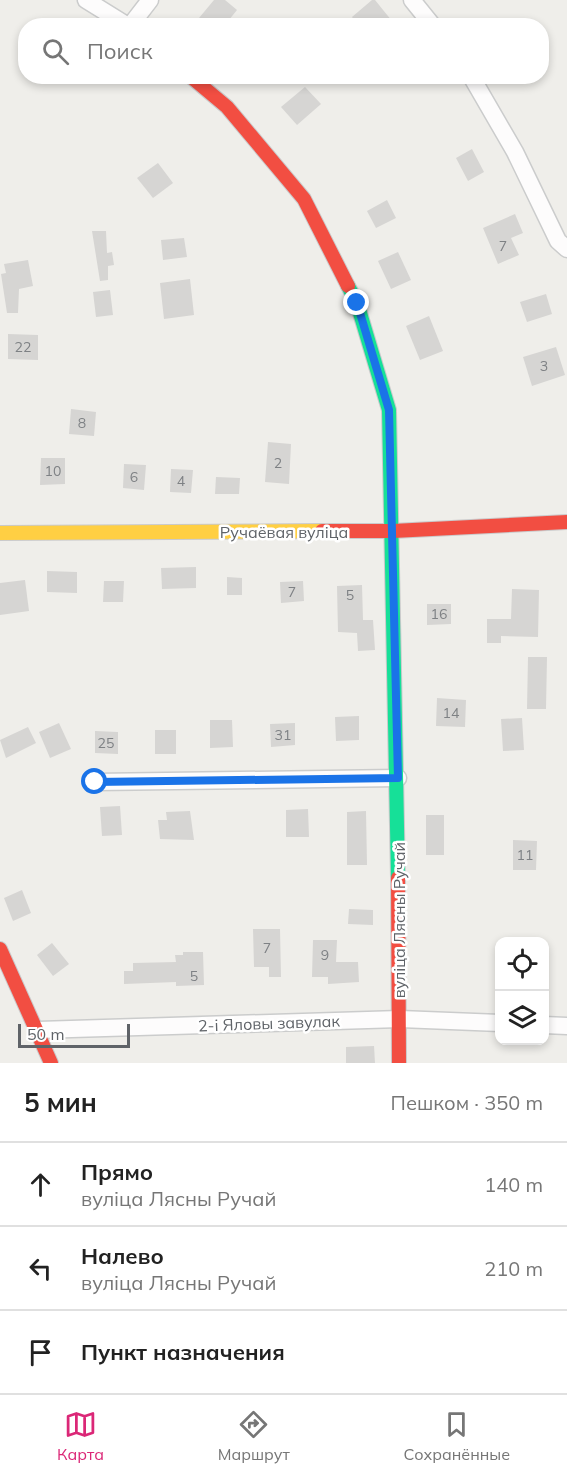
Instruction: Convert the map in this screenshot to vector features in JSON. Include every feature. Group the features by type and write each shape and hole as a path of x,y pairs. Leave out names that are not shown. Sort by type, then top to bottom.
{"street":[{"path":"86,0 116,18"},
{"path":"135,18 150,0"},
{"path":"412,0 427,18"},
{"name":"вуліца Лясны Ручай","path":"200,84 227,107 304,199 357,303 389,410 398,778 399,1063"},
{"path":"476,84 515,152 558,241 567,249"},
{"name":"Ручаёвая вуліца","path":"1,529 393,531 567,522"},
{"path":"95,782 398,778"},
{"path":"0,949 51,1063"},
{"name":"2-і Яловы завулак","path":"38,1030 400,1019 495,1023"},
{"path":"549,1025 567,1026"}],"building":[{"path":"214,0 225,0 237,10 230,18 199,18"},
{"path":"375,0 390,18 353,18"},
{"path":"305,87 321,104 297,125 281,107"},
{"path":"472,149 484,172 468,181 456,158"},
{"path":"158,163 173,183 153,198 137,178"},
{"path":"387,200 396,218 376,228 367,211"},
{"path":"515,214 523,233 511,238 519,255 498,264 483,228"},
{"path":"92,231 106,231 107,253 112,252 114,265 108,266 108,280 100,281"},
{"path":"184,238 187,257 163,260 161,240"},
{"path":"398,252 411,280 391,289 378,261"},
{"path":"28,260 33,286 19,289 18,313 7,313 1,274 6,273 4,264"},
{"path":"190,279 194,315 164,319 160,283"},
{"path":"110,290 113,315 96,317 93,292"},
{"path":"546,294 552,314 527,322 520,302"},
{"path":"429,316 443,351 420,360 406,326"},
{"path":"8,334 38,335 38,360 8,359"},
{"path":"556,347 565,375 532,386 523,357"},
{"path":"71,409 96,412 94,436 69,434"},
{"path":"268,442 291,444 289,484 265,482"},
{"path":"41,458 65,458 65,484 40,485"},
{"path":"124,464 146,465 144,490 123,488"},
{"path":"171,469 193,470 191,493 170,492"},
{"path":"216,477 240,478 239,494 215,494"},
{"path":"196,567 196,588 162,589 161,568"},
{"path":"47,571 77,572 77,593 47,592"},
{"path":"227,577 242,578 242,595 227,595"},
{"path":"25,580 29,611 0,615 0,583"},
{"path":"104,581 124,581 123,602 103,602"},
{"path":"303,581 304,601 281,603 280,582"},
{"path":"362,585 363,620 373,620 375,650 358,651 357,633 338,632 337,586"},
{"path":"512,589 539,590 538,637 501,636 501,643 487,643 487,619 511,619"},
{"path":"427,604 451,604 451,624 427,625"},
{"path":"528,657 547,657 546,709 527,709"},
{"path":"437,698 466,700 465,727 436,726"},
{"path":"359,716 359,740 336,741 335,717"},
{"path":"522,718 524,750 503,751 501,719"},
{"path":"210,720 232,720 233,747 210,748"},
{"path":"59,723 71,749 50,758 39,732"},
{"path":"295,723 295,745 271,747 270,724"},
{"path":"28,727 36,743 6,758 0,740"},
{"path":"155,730 176,730 176,754 155,754"},
{"path":"95,731 118,732 118,754 95,753"},
{"path":"120,806 122,835 102,836 100,807"},
{"path":"308,809 309,837 286,837 286,810"},
{"path":"190,811 194,840 160,839 158,820 167,820 166,812"},
{"path":"366,811 367,865 347,865 347,812"},
{"path":"426,815 444,815 444,855 426,855"},
{"path":"513,840 537,841 536,870 513,870"},
{"path":"22,890 31,913 13,921 4,898"},
{"path":"349,909 373,910 373,925 348,924"},
{"path":"253,929 280,929 281,977 269,977 269,967 254,967"},
{"path":"313,940 337,940 336,962 358,962 359,982 328,984 328,977 312,977"},
{"path":"52,943 69,964 53,976 37,955"},
{"path":"183,952 203,952 204,985 176,986 176,982 124,984 124,971 133,971 133,963 176,962 175,955 183,955"},
{"path":"374,1046 375,1063 346,1063 346,1047"}],"traffic: fast":[{"path":"348,286 357,303 389,410 398,878"}],"traffic: slow":[{"path":"0,533 322,531"}],"traffic: jam":[{"path":"200,84 227,107 304,199 348,286"},
{"path":"322,531 393,531 567,522"},
{"path":"398,878 399,1063"},
{"path":"0,949 51,1063"}],"route":[{"path":"95,782 398,778 389,410 357,303"}]}
